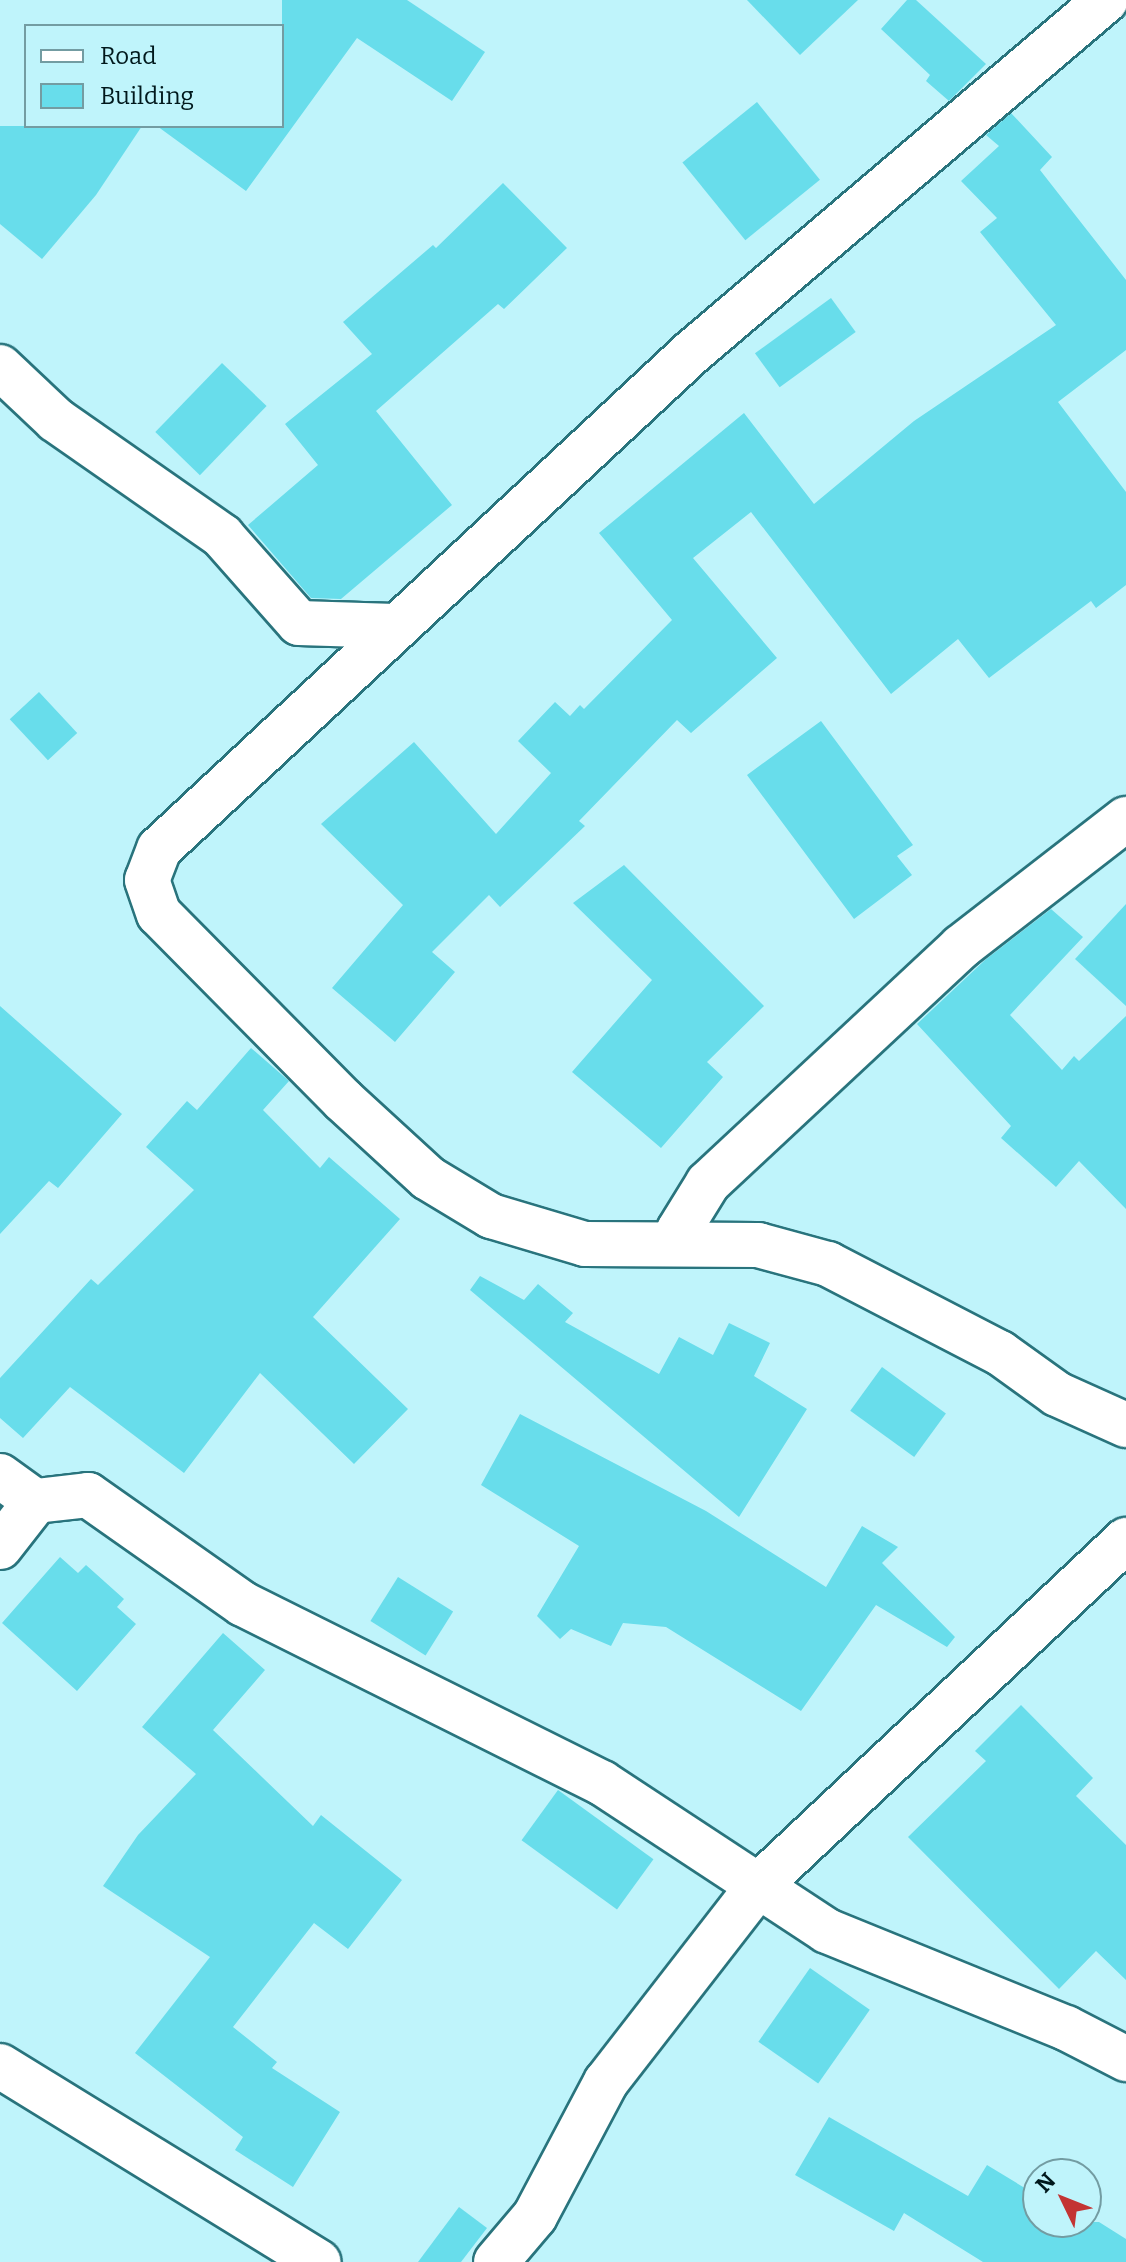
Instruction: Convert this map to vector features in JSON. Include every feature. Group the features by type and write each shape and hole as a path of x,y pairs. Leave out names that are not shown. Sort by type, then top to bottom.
{"street":[{"path":"1106,0 691,353 159,849 147,880 159,914 428,1178 491,1216 585,1244 758,1245 828,1264 1000,1353 1057,1394 1126,1425"},
{"path":"0,367 56,420 222,536 299,623 395,626"},
{"path":"689,1244 679,1230 708,1183 961,947 1126,819"},
{"path":"0,1476 36,1502 88,1495 243,1604 602,1783 827,1931 1066,2028 1126,2059"},
{"path":"0,1547 36,1502"},
{"path":"496,2262 535,2216 606,2082 759,1885 1126,1540"},
{"path":"0,2066 318,2262"}],"building":[{"path":"282,0 407,0 485,52 452,101 357,38 246,191 160,128 284,128"},
{"path":"747,0 858,0 800,55"},
{"path":"907,0 916,0 986,64 949,101 926,81 930,75 881,29"},
{"path":"757,102 820,180 745,240 682,162"},
{"path":"1011,113 1052,157 1040,170 1126,280 1126,350 1058,402 1126,492 1126,585 1096,608 1091,601 989,678 958,639 891,694 751,512 693,558 777,658 691,733 677,720 579,821 585,826 500,907 489,895 432,952 455,972 395,1042 332,988 403,905 321,824 414,742 496,834 551,773 518,741 555,702 570,716 580,705 584,709 672,620 599,533 744,413 814,504 914,421 1056,325 980,232 997,218 961,181 999,146 986,135"},
{"path":"0,126 141,128 96,195 42,259 0,224"},
{"path":"503,183 567,248 504,309 498,304 376,411 452,505 341,599 311,598 248,525 318,465 285,424 372,354 343,322 433,245 436,248"},
{"path":"831,298 856,332 780,387 755,353"},
{"path":"222,363 267,406 200,475 155,432"},
{"path":"39,692 77,733 48,760 10,719"},
{"path":"821,721 913,845 897,856 912,875 854,919 747,775"},
{"path":"624,865 764,1006 707,1062 723,1077 661,1148 572,1072 652,980 573,903"},
{"path":"1126,904 1126,1006 1075,959"},
{"path":"1051,909 1083,937 1010,1015 1062,1070 1074,1056 1079,1061 1126,1016 1126,1209 1079,1161 1056,1187 1001,1138 1011,1126 917,1024 985,960"},
{"path":"0,1006 122,1114 58,1188 49,1181 0,1234"},
{"path":"251,1048 289,1081 263,1110 320,1168 329,1157 400,1219 313,1317 408,1409 354,1464 260,1373 184,1473 70,1387 23,1438 0,1418 0,1378 91,1279 98,1285 194,1190 146,1147 187,1101 197,1110"},
{"path":"480,1276 524,1300 538,1284 573,1313 565,1322 659,1374 679,1337 713,1355 729,1323 770,1343 754,1376 807,1409 739,1517 470,1290"},
{"path":"882,1367 946,1413 914,1457 850,1411"},
{"path":"520,1414 706,1511 826,1587 862,1526 898,1547 882,1563 955,1637 947,1647 876,1605 801,1711 666,1627 623,1623 611,1646 571,1629 560,1639 537,1616 579,1546 481,1485"},
{"path":"60,1557 78,1573 86,1565 124,1599 117,1607 136,1624 77,1691 2,1623"},
{"path":"398,1577 453,1611 426,1656 370,1621"},
{"path":"223,1633 265,1670 213,1730 313,1826 321,1815 402,1880 348,1949 314,1923 233,2027 277,2062 272,2068 340,2112 293,2187 235,2150 243,2137 135,2053 210,1957 103,1886 138,1835 196,1774 142,1727"},
{"path":"1021,1705 1093,1778 1076,1796 1126,1845 1126,1980 1096,1951 1059,1989 908,1837 986,1761 975,1751"},
{"path":"558,1790 653,1859 617,1910 522,1840"},
{"path":"810,1968 870,2010 818,2084 758,2042"},
{"path":"829,2117 968,2196 987,2165 1022,2186 1022,2238 1102,2238 1102,2224 1126,2239 1126,2262 983,2262 904,2213 894,2231 795,2175"},
{"path":"459,2207 487,2228 461,2262 418,2262"}]}
